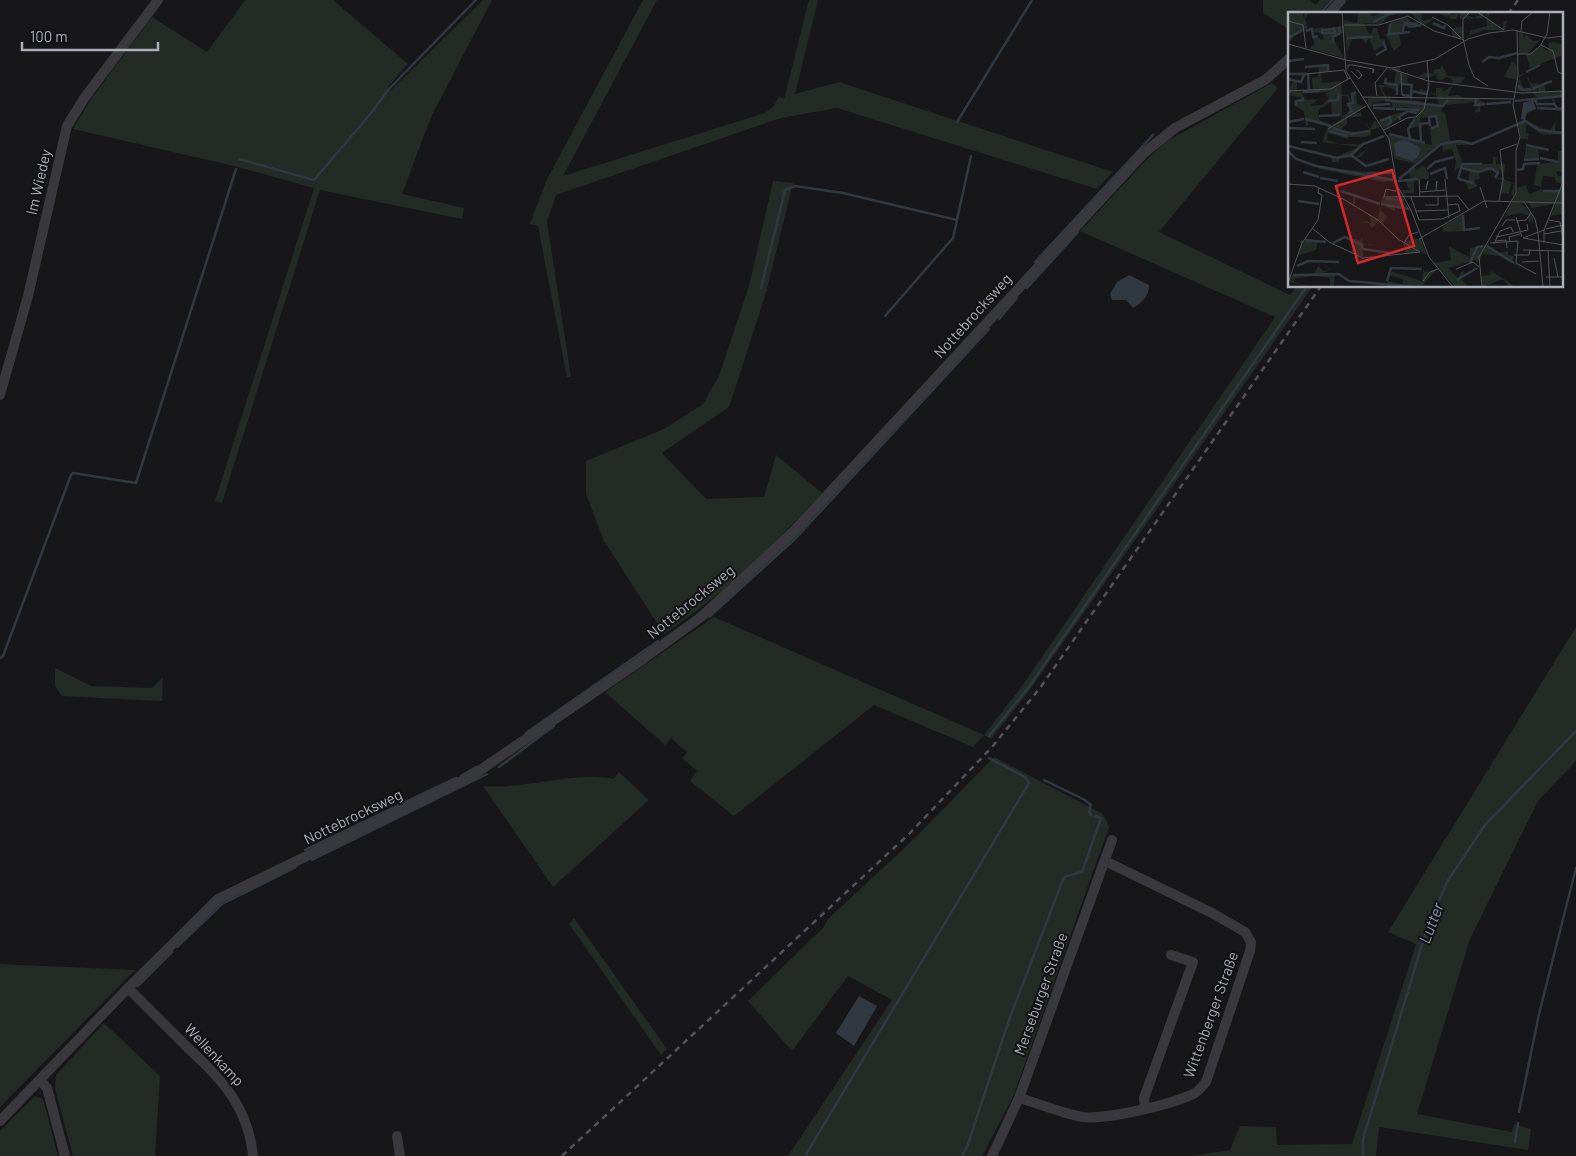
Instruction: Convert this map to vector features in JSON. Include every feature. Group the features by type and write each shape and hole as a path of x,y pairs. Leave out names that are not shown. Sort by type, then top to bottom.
{"street":[{"name":"Im Wiedey","path":"0,395 28,296 67,126 84,97 158,0"},
{"path":"1330,12 1341,0"},
{"name":"Nottebrocksweg","path":"0,1121 128,988 218,899 470,777 636,665 700,617 752,572 806,518 1144,153 1175,128 1265,80 1288,60"},
{"name":"Merseburger Straße","path":"992,1156 1019,1098 1112,840"},
{"name":"Wittenberger Straße","path":"1019,1098 1084,1117 1111,1116 1194,1094 1206,1082 1250,951 1251,942 1245,932 1212,913 1105,861"},
{"path":"1145,1108 1144,1098 1193,962 1171,955"},
{"name":"Wellenkamp","path":"128,988 221,1080 238,1104 247,1125 253,1156"},
{"path":"40,1080 47,1088 65,1156"},
{"path":"397,1136 400,1156"}],"shaded area":[{"path":"245,0 333,0 408,64 387,88 390,91 483,0 492,0 431,117 402,194 464,208 462,219 320,190 222,503 215,501 314,188 234,166 73,129 91,99 152,17 207,52"},
{"path":"643,0 657,0 563,176 765,113 774,106 779,96 784,99 809,0 818,0 795,94 839,82 1113,172 1097,189 837,108 781,118 556,195 547,222 571,377 567,377 538,226 530,224 546,181"},
{"path":"1263,0 1309,0 1316,5 1320,0 1330,0 1320,12 1288,12 1288,29 1263,13"},
{"path":"1272,83 1278,88 1159,232 1290,295 1295,288 1312,288 1029,691 991,739 984,735 1022,686 1275,317 1080,231 1147,159 1167,141"},
{"path":"773,181 793,183 766,293 729,407 662,453 706,499 764,497 776,455 822,493 727,586 664,634 604,541 586,494 586,461 664,429 703,404 719,376 749,286"},
{"path":"1129,275 1149,285 1145,298 1133,308 1126,300 1112,300 1110,294 1117,282"},
{"path":"714,617 984,735 973,747 874,705 734,816 690,781 697,771 682,758 687,752 671,738 665,745 605,692"},
{"path":"1576,627 1576,761 1538,801 1470,939 1417,1114 1512,1132 1514,1124 1531,1129 1528,1150 1379,1127 1376,1156 1191,1156 1230,1150 1240,1126 1276,1127 1277,1145 1352,1144 1416,944 1388,932"},
{"path":"55,668 91,686 152,688 163,677 162,701 62,696 55,686"},
{"path":"994,757 1103,814 1109,827 1013,1097 982,1156 788,1156 892,1000 848,976 792,1051 748,1001 824,927 827,920 914,839"},
{"path":"619,772 649,800 553,887 483,786 499,787 581,777 614,779"},
{"path":"574,918 667,1049 661,1055 569,924"},
{"path":"0,964 135,970 0,1107"},
{"path":"859,996 877,1006 854,1046 836,1033"},
{"path":"104,1023 160,1076 155,1156 73,1156 55,1089 56,1075"},
{"path":"35,1096 43,1099 58,1156 0,1156 0,1131"}],"waterway":[{"path":"239,159 314,180 372,112 387,91 476,0"},
{"path":"957,122 1032,0"},
{"path":"1322,12 1332,0"},
{"path":"1035,262 1153,135"},
{"path":"885,316 953,238 971,156"},
{"path":"0,658 3,656 71,475 73,473 136,483 236,169"},
{"path":"761,288 785,190 795,186 843,193 957,220"},
{"path":"1027,288 1078,232"},
{"path":"989,736 1028,688 1306,288"},
{"path":"999,319 1017,298"},
{"path":"709,617 795,539 989,329"},
{"path":"526,733 658,641"},
{"path":"499,767 554,726"},
{"name":"Lutter","path":"1363,1156 1363,1139 1426,932 1447,882 1485,825 1576,731"},
{"path":"805,1156 1029,783 1025,777 989,758"},
{"path":"461,776 476,767"},
{"path":"312,860 487,774"},
{"path":"305,850 456,778"},
{"path":"1044,780 1085,800 1091,805 1089,812 1091,815"},
{"path":"962,1156 967,1147 1009,1020 1064,877 1082,872 1101,818 1096,816"},
{"path":"177,947 222,904 296,867"},
{"path":"1519,1112 1539,1014 1576,868"},
{"path":"138,986 172,952"},
{"path":"1515,1142 1518,1123"}],"railway":[{"path":"1509,12 1518,0"},
{"path":"562,1156 909,834 992,747 1040,688 1320,288"}]}
